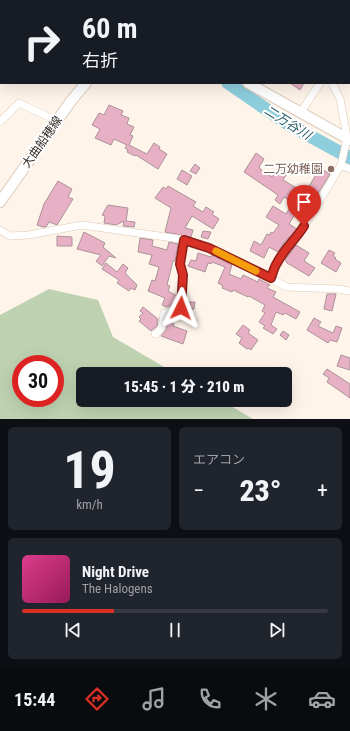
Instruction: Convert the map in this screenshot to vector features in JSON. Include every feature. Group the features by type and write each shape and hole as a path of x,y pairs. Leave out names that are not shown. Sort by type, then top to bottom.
{"main road":[{"name":"大曲船穂線","path":"0,202 71,101 85,84"},
{"path":"250,84 301,112 348,135"}],"street":[{"path":"301,112 319,84"},
{"path":"271,278 276,264 289,245 299,235 341,165 348,135 340,99 332,84"},
{"path":"0,122 19,103 51,118"},
{"path":"341,165 350,170"},
{"path":"0,230 10,236 29,235 82,225 184,240 209,248 287,287 350,291"},
{"path":"155,334 159,332 162,326 164,313 181,308 183,275 180,264 184,240"}],"green space":[{"path":"49,289 98,300 113,337 164,367 76,367 76,407 233,407 253,419 0,419 0,315"}],"building":[{"path":"291,84 303,84 300,90"},
{"path":"109,105 123,111 121,115 129,118 127,124 134,127 130,135 133,136 129,145 147,154 154,143 160,147 159,149 167,154 158,169 136,155 135,156 127,152 128,150 125,148 127,145 114,139 111,145 95,138 100,129 92,125 99,113 104,115"},
{"path":"256,153 264,159 259,167 260,169 272,177 278,168 287,174 283,180 305,193 320,168 330,174 306,213 299,208 289,224 297,229 295,232 285,241 278,252 269,247 264,258 250,251 254,241 261,245 267,234 270,235 271,232 273,233 279,225 266,217 273,206 286,214 293,203 284,197 280,204 275,200 278,195 244,172"},
{"path":"195,164 200,168 196,174 190,171"},
{"path":"182,170 192,176 187,185 177,179"},
{"path":"58,181 72,189 68,197 73,199 57,225 49,222 46,227 37,225 44,204"},
{"path":"168,186 196,202 193,206 203,212 206,207 214,212 212,214 219,219 213,229 192,216 185,228 193,230 191,237 165,232 171,208 155,198 163,187 166,189"},
{"path":"108,205 128,208 126,221 135,222 134,227 123,226 124,221 116,225 104,223 105,216 102,215"},
{"path":"203,231 211,232 208,239 201,237"},
{"path":"84,232 105,243 103,247 116,258 109,256 102,266 96,261 101,255 77,249"},
{"path":"57,236 72,237 72,246 57,246"},
{"path":"140,238 153,240 152,246 167,250 169,242 178,244 175,261 173,261 167,285 170,286 168,291 177,296 176,304 166,307 162,305 165,298 148,291 152,280 155,281 159,267 149,264 152,255 138,252"},
{"path":"296,245 309,253 304,261 315,268 309,276 287,263 285,260"},
{"path":"329,250 335,253 333,256 341,263 336,272 321,263"},
{"path":"198,253 211,257 212,255 232,265 229,274 241,279 243,275 258,282 259,279 270,285 267,288 276,292 273,297 300,312 296,319 285,313 283,315 276,312 271,325 277,329 273,334 263,328 265,326 259,322 265,313 262,311 265,305 249,296 248,297 233,290 232,292 222,288 223,286 218,283 225,267 212,262 211,264 208,263 205,272 188,266 191,260 196,261"},
{"path":"106,263 117,272 123,264 128,268 125,273 137,285 135,290 131,288 129,291 117,283 119,280 102,269"},
{"path":"327,294 336,294 332,311 324,309"},
{"path":"186,302 195,302 194,309 186,309"},
{"path":"143,307 158,319 157,326 151,331 139,321 141,319 139,317 143,313 140,311"},
{"path":"314,318 321,322 318,326 333,333 336,326 342,328 337,342 330,340 328,343 307,330"},
{"path":"168,322 174,324 173,326 187,331 183,344 161,336 166,330"},
{"path":"243,325 250,330 248,333 258,340 251,350 239,343 242,338 236,334"},
{"path":"283,331 289,335 286,340 280,335"},
{"path":"341,355 350,358 350,370 337,366"},
{"path":"327,369 350,384 350,398 327,382 329,378 323,374"}],"waterway":[{"name":"二万谷川","path":"229,84 288,124 350,158"}],"slow traffic":[{"path":"216,251 256,271"}],"place":[{"name":"二万幼稚園","path":"331,169"}],"route":[{"path":"181,308 183,275 180,264 184,240 209,248 271,278 276,264 289,245 299,235 304,226"}]}
